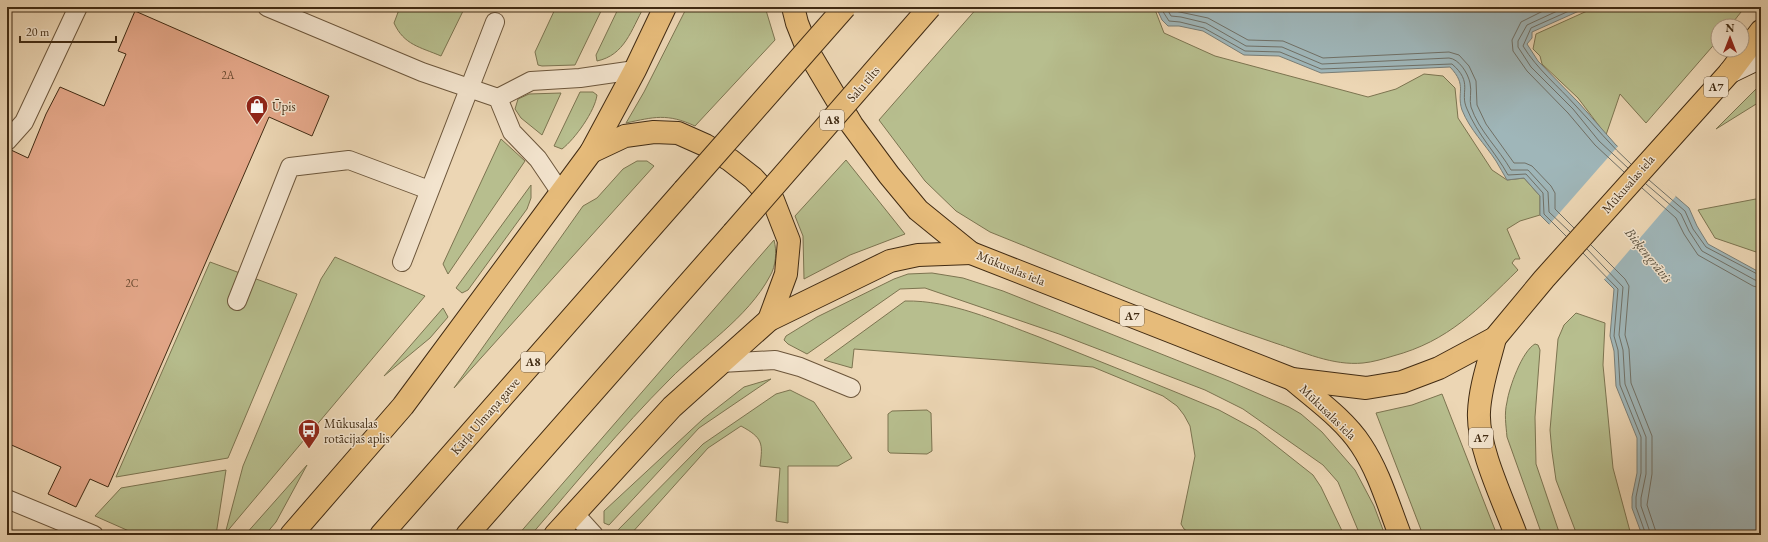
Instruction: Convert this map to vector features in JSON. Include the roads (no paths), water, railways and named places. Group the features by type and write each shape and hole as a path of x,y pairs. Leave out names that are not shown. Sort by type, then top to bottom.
{"highway":[{"path":"291,535 403,406 562,193 591,152 635,70 665,7"},
{"name":"Mūkusalas iela","path":"793,7 797,24 809,53 852,125 889,175 918,210 971,253 1292,379 1366,388 1402,382 1439,368 1495,338 1544,279 1667,140 1730,72 1761,31"},
{"name":"Kārļa Ulmaņa gatve","path":"381,535 845,7"},
{"name":"Salu tilts","path":"467,535 930,7"},
{"path":"591,152 625,136 654,132 678,134 705,145 730,160 753,178 773,200 789,241 786,274 769,320"},
{"path":"555,535 672,407 769,320 890,261 918,255 971,253"},
{"name":"Mūkusalas iela","path":"1495,338 1484,380 1478,413 1482,444 1516,535"},
{"name":"Mūkusalas iela","path":"1292,379 1340,421 1360,443 1375,467 1400,535"}],"street":[{"path":"1730,72 1761,57"}],"lane":[{"path":"7,141 24,122 78,7"},
{"path":"267,7 422,72 498,98 531,81 580,78 635,70"},
{"path":"402,262 468,87 495,22"},
{"path":"498,98 512,132 538,159 562,193"},
{"path":"237,301 290,167 349,160 429,190"},
{"path":"721,363 775,360 800,367 852,388"},
{"path":"7,499 94,535"},
{"path":"574,513 594,535"}],"water":[{"name":"Bieķengrāvis","path":"1156,7 1588,7 1532,32 1532,38 1527,44 1538,61 1579,103 1616,145 1689,208 1697,226 1708,244 1761,273 1761,535 1642,535 1632,508 1632,497 1637,473 1637,438 1616,386 1614,351 1610,336 1614,289 1540,215 1540,196 1524,178 1507,180 1496,161 1465,117 1460,104 1459,79 1450,67 1321,73 1279,56 1244,55 1203,31 1179,26 1168,26 1162,20"}],"place":[{"name":"Ūpis","path":"257,126"},
{"name":"Mūkusalas rotācijas aplis","path":"309,450"}]}
